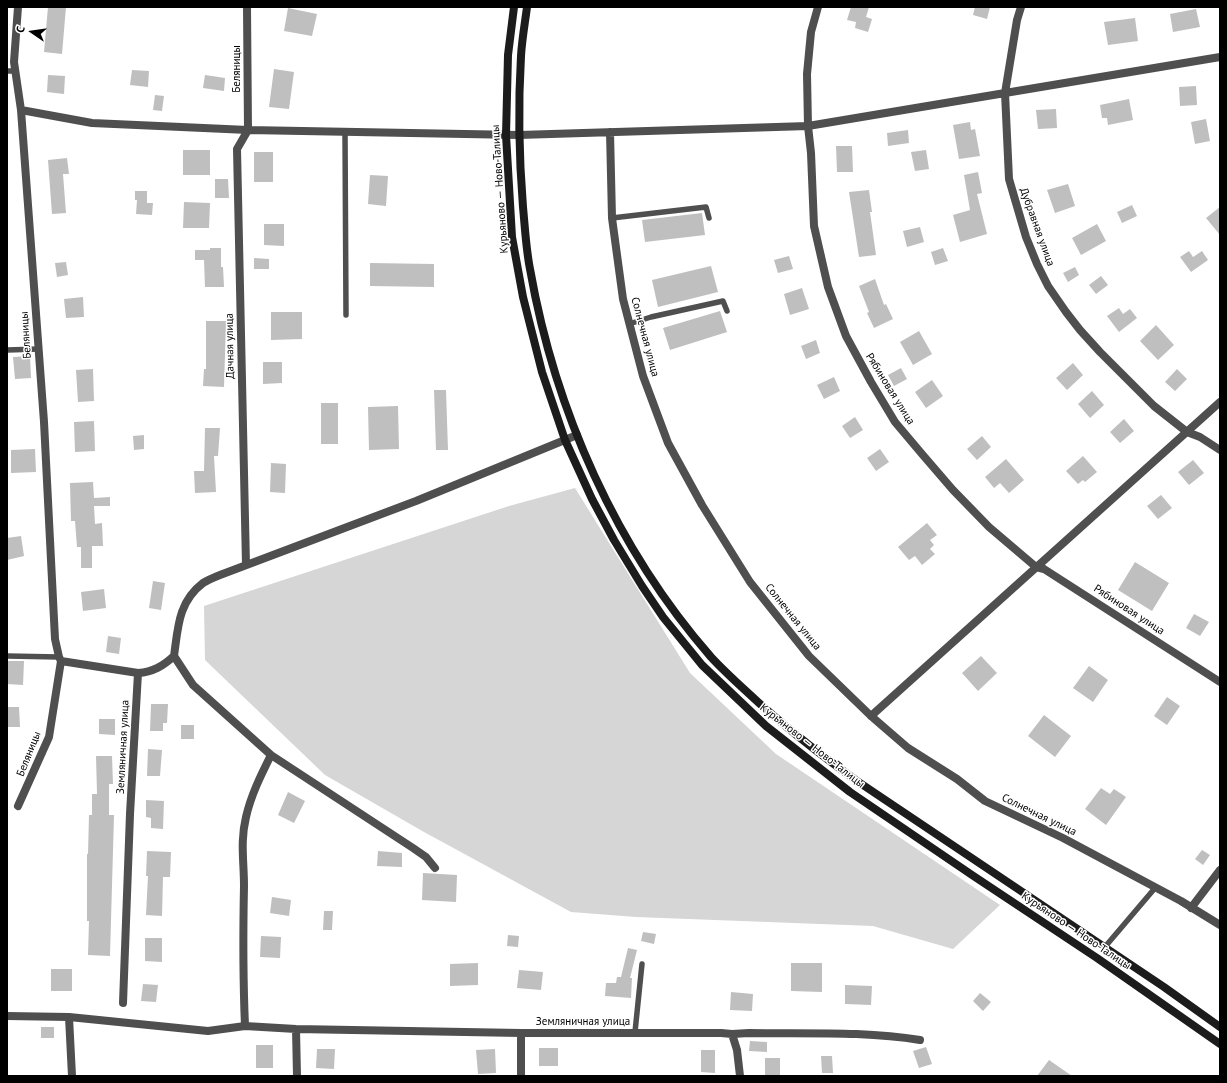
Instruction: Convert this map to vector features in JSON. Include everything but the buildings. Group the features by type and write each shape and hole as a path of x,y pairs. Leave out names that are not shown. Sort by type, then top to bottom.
{"main road":[{"name":"Курьяново — Ново-Талицы","path":"514,7 508,55 506,135 512,237 532,337 565,440 592,499 614,540 663,617 702,666 766,726 850,792 1097,958 1220,1044"},
{"name":"Курьяново — Ново-Талицы","path":"527,7 521,54 519,135 520,174 526,237 535,297 553,369 577,435 603,494 625,536 650,578 698,642 731,678 812,748 857,781 1164,987 1220,1028"}],"street":[{"name":"Беляницы","path":"18,7 14,62 11,71 21,110 44,422 55,639 60,659 49,737 18,806"},
{"name":"Беляницы","path":"247,7 248,130"},
{"name":"Рябиновая улица","path":"818,7 811,32 807,74 808,126 811,153 814,226 828,287 846,336 871,382 895,422 953,490 984,522 1036,567 1044,569 1220,682"},
{"name":"Дубравная улица","path":"1021,7 1017,20 1006,93 1009,179 1026,237 1037,264 1048,286 1080,330 1100,352 1154,406 1187,432 1200,437 1220,450"},
{"path":"21,110 92,123 248,130 345,132 519,135 808,126 1220,57"},
{"name":"Дачная улица","path":"246,565 237,150 248,130"},
{"name":"Солнечная улица","path":"610,132 612,218 623,299 643,376 668,443 702,505 750,582 808,656 871,716 908,748 958,779 985,801 1057,835 1181,901 1220,925"},
{"path":"871,716 1220,402"},
{"path":"435,868 426,857 413,848 271,755 193,684 174,656 180,616 185,603 189,598 204,583 220,575 416,500 577,435"},
{"path":"60,659 138,673 149,672 162,666 174,656"},
{"name":"Земляничная улица","path":"123,1003 130,814 138,673"},
{"path":"245,1026 243,973 243,834 250,803 271,755"},
{"path":"1191,908 1220,870"},
{"name":"Земляничная улица","path":"7,1016 69,1017 208,1031 245,1026 296,1029 521,1033 635,1032 870,1035 894,1036 920,1040"},
{"path":"69,1017 72,1076"},
{"path":"296,1029 297,1076"},
{"path":"521,1033 521,1076"},
{"path":"732,1034 737,1050 740,1076"}],"lane":[{"path":"345,132 346,316"},
{"path":"612,218 706,207 709,218"},
{"path":"629,324 651,317 723,301 727,311"},
{"path":"7,350 38,349"},
{"path":"7,656 60,659"},
{"path":"1104,948 1155,888"},
{"path":"635,1032 642,964"}],"shaded area":[{"path":"575,488 690,673 776,754 1000,905 953,949 873,926 636,917 571,912 424,832 325,775 205,660 204,606 509,506"}]}
